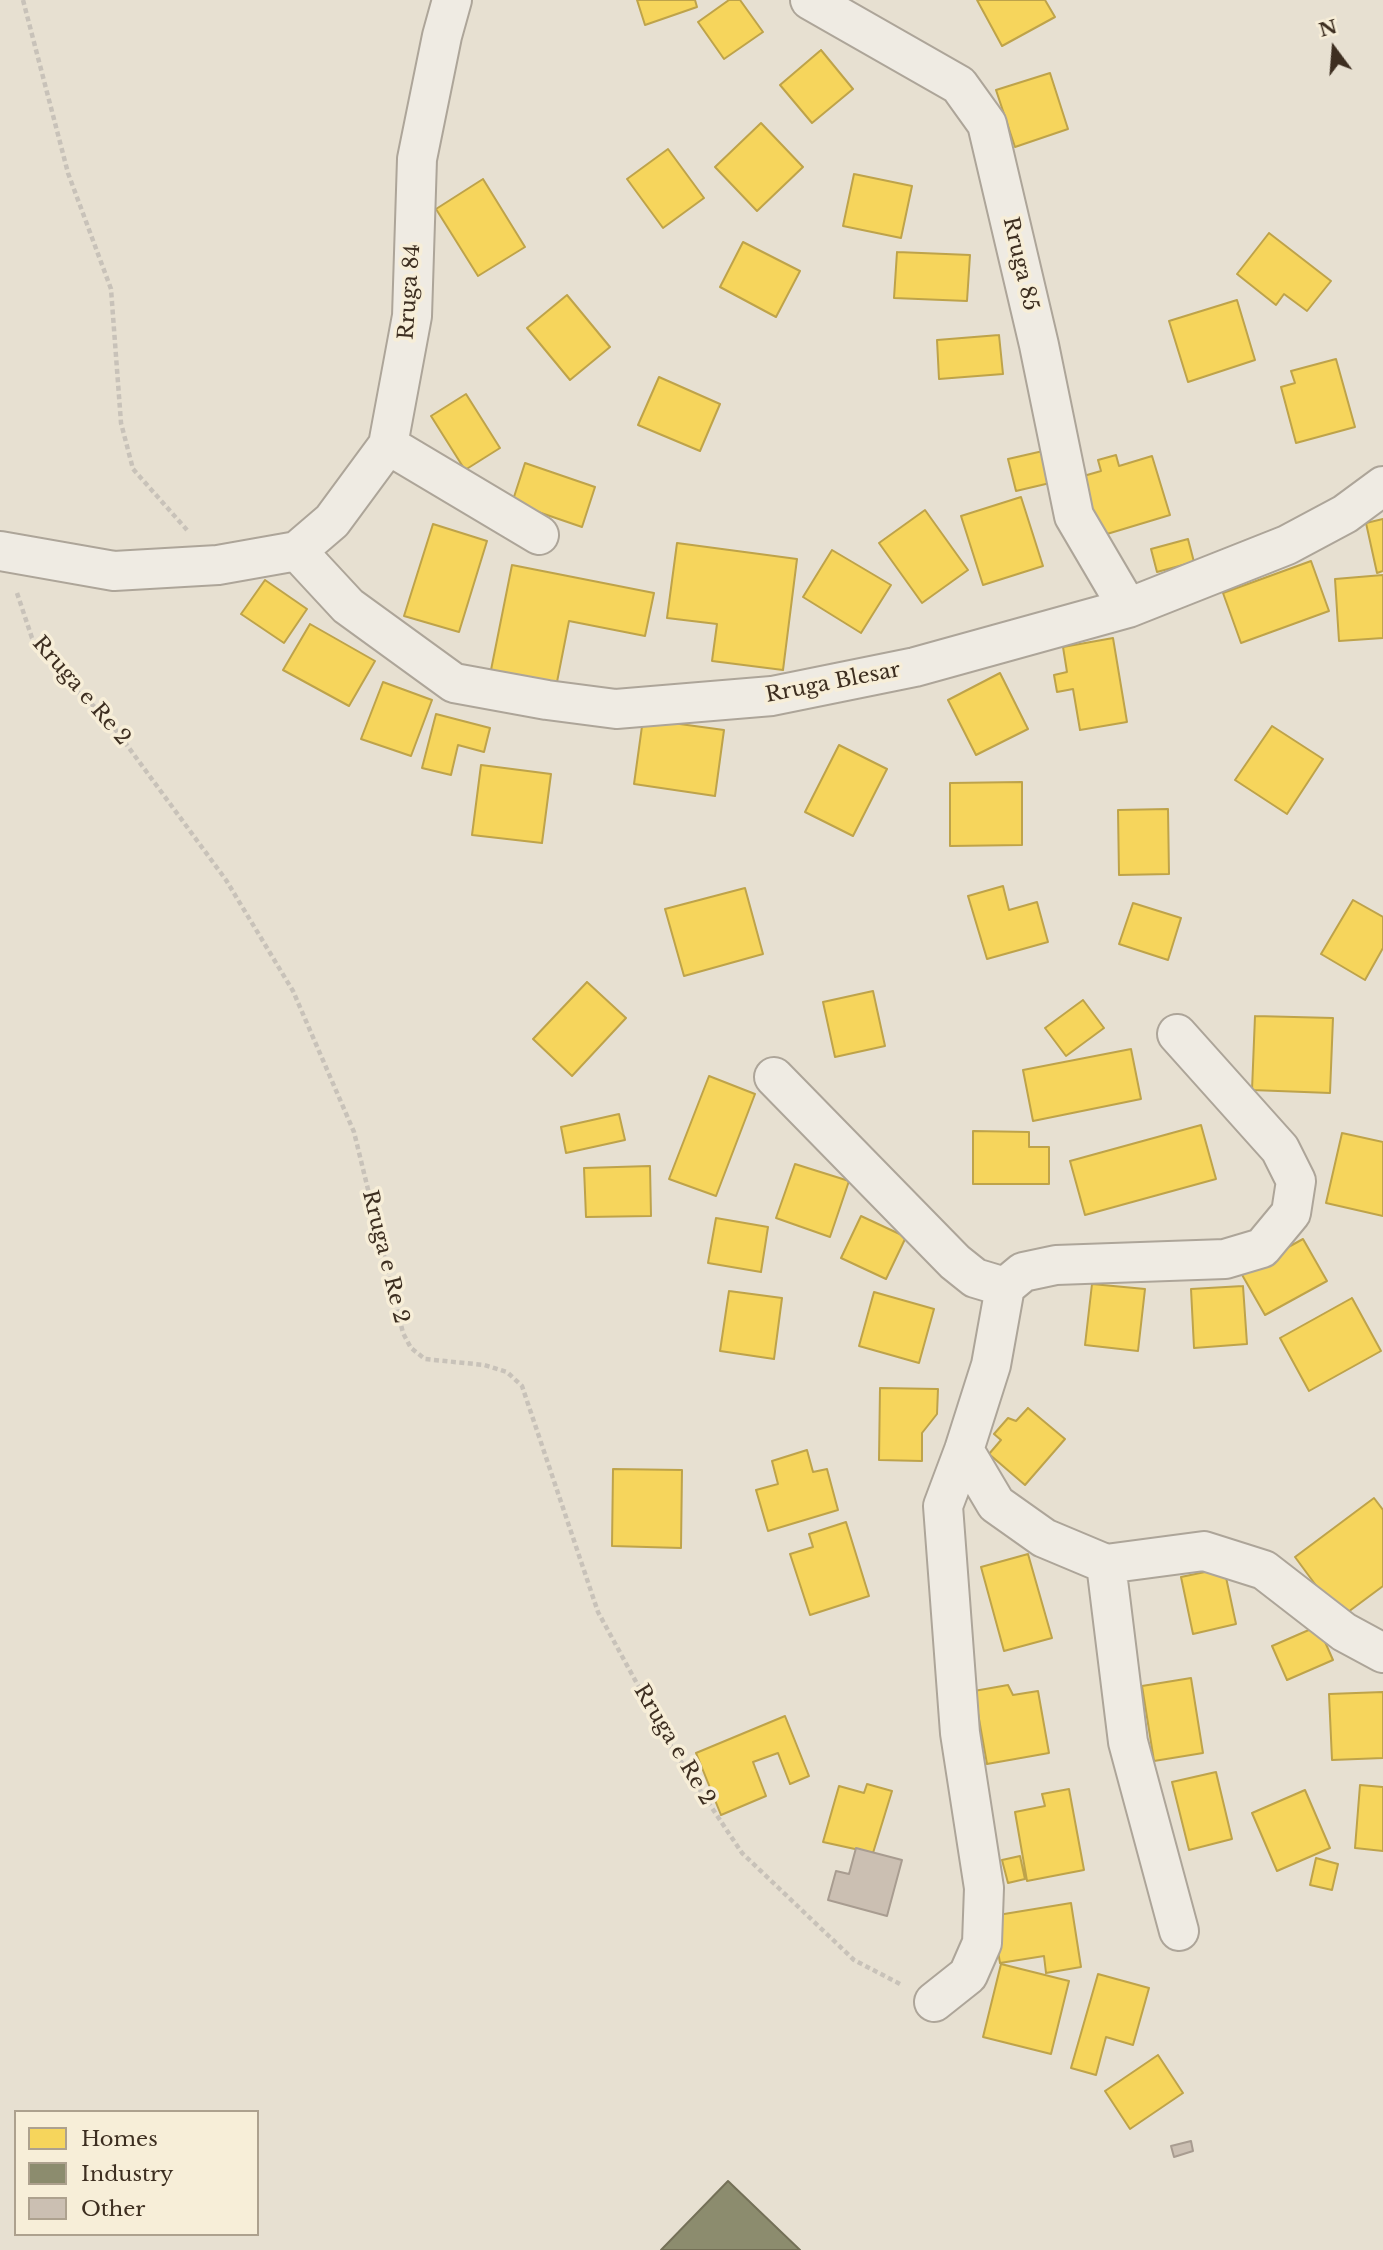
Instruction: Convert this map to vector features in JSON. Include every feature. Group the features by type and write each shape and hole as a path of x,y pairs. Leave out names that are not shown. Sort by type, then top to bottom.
{"street":[{"name":"Rruga 84","path":"297,551 332,521 388,445 412,316 417,159 452,0"},
{"name":"Rruga 85","path":"810,0 959,85 987,124 1039,345 1074,516 1128,608"},
{"path":"388,445 539,535"},
{"name":"Rruga Blesar","path":"297,551 348,606 454,684 616,709 772,696 915,667 1128,608 1287,545 1345,514 1383,486"},
{"path":"2,552 114,571 218,565 297,551"},
{"path":"934,2002 968,1975 982,1943 984,1888 960,1733 943,1506 991,1365 1005,1287 1023,1272 1056,1265 1225,1259 1262,1248 1291,1213 1296,1181 1280,1149 1177,1034"},
{"path":"774,1077 955,1262 975,1278 1005,1287"},
{"path":"964,1450 996,1504 1044,1538 1106,1564 1204,1551 1264,1570 1344,1632 1383,1653"},
{"path":"1106,1564 1128,1742 1179,1931"}],"path":[{"path":"23,0 68,173 111,289 121,423 133,469 218,565"},
{"name":"Rruga e Re 2","path":"2,552 32,638 66,681 107,718 226,880 293,991 354,1132 403,1333 411,1348 425,1359 484,1365 507,1371 522,1386 598,1612 672,1748 742,1853 854,1960 934,2002"}],"building: Homes":[{"path":"637,0 695,0 697,7 645,25"},
{"path":"729,0 740,0 763,32 724,59 698,22"},
{"path":"977,0 1045,0 1055,17 1002,46"},
{"path":"821,50 853,89 812,123 780,85"},
{"path":"1050,73 1068,129 1015,147 996,90"},
{"path":"761,123 803,167 757,211 715,167"},
{"path":"668,149 704,198 663,228 627,179"},
{"path":"854,174 912,186 901,238 843,226"},
{"path":"483,179 525,247 478,276 436,209"},
{"path":"1269,233 1331,281 1307,311 1284,294 1276,305 1237,274"},
{"path":"743,242 800,271 776,317 720,287"},
{"path":"897,252 970,255 967,301 894,298"},
{"path":"567,295 610,347 570,380 527,328"},
{"path":"1237,300 1255,360 1188,382 1169,321"},
{"path":"999,335 1003,374 939,379 937,340"},
{"path":"1336,359 1355,427 1296,443 1281,387 1295,383 1291,371"},
{"path":"659,377 720,404 700,451 638,425"},
{"path":"466,394 500,448 465,470 431,416"},
{"path":"1043,451 1050,483 1016,491 1008,459"},
{"path":"1116,455 1119,466 1152,456 1170,515 1097,537 1080,477 1101,471 1098,460"},
{"path":"525,463 595,487 582,527 512,503"},
{"path":"1021,497 1043,566 983,585 961,516"},
{"path":"925,510 968,570 922,603 879,543"},
{"path":"1383,519 1383,571 1377,573 1366,523"},
{"path":"433,524 487,541 459,632 404,616"},
{"path":"1188,539 1194,562 1157,572 1151,549"},
{"path":"677,543 797,559 783,670 712,661 717,624 667,618"},
{"path":"832,550 891,585 861,633 803,597"},
{"path":"1311,561 1329,611 1241,643 1223,593"},
{"path":"512,565 654,593 645,636 569,621 556,687 490,675"},
{"path":"1383,575 1383,638 1339,641 1335,579"},
{"path":"265,580 307,609 284,643 241,614"},
{"path":"310,624 375,661 349,706 283,670"},
{"path":"1113,638 1127,722 1080,730 1073,689 1057,692 1054,675 1067,672 1063,647"},
{"path":"1000,673 1028,729 976,755 948,700"},
{"path":"383,682 432,700 411,756 361,739"},
{"path":"436,714 490,728 484,752 458,745 451,775 422,768"},
{"path":"643,719 724,730 715,796 634,784"},
{"path":"1272,726 1323,759 1287,814 1235,780"},
{"path":"839,745 887,769 853,836 805,812"},
{"path":"481,765 551,774 542,843 472,835"},
{"path":"1022,782 1022,845 950,846 950,783"},
{"path":"1168,809 1169,874 1119,875 1118,810"},
{"path":"1003,886 1009,910 1037,902 1048,942 987,959 968,896"},
{"path":"745,888 763,954 684,976 665,909"},
{"path":"1353,900 1383,917 1383,948 1365,980 1321,954"},
{"path":"1133,903 1181,918 1168,960 1119,944"},
{"path":"587,982 626,1018 572,1076 533,1039"},
{"path":"873,991 885,1046 835,1057 823,1002"},
{"path":"1083,1000 1104,1028 1066,1056 1045,1028"},
{"path":"1255,1016 1333,1018 1330,1093 1252,1090"},
{"path":"1131,1049 1141,1099 1033,1121 1023,1070"},
{"path":"709,1076 755,1094 716,1196 669,1179"},
{"path":"619,1114 625,1140 566,1153 561,1127"},
{"path":"1201,1125 1216,1179 1085,1215 1070,1161"},
{"path":"973,1131 1029,1132 1029,1147 1049,1147 1049,1184 973,1184"},
{"path":"1342,1133 1383,1142 1383,1216 1326,1203"},
{"path":"795,1164 849,1181 830,1237 776,1218"},
{"path":"650,1166 651,1216 586,1217 584,1168"},
{"path":"861,1216 906,1237 886,1279 841,1258"},
{"path":"716,1218 768,1227 761,1272 708,1263"},
{"path":"1303,1239 1327,1281 1265,1315 1241,1273"},
{"path":"1092,1284 1145,1289 1138,1351 1085,1345"},
{"path":"1243,1286 1247,1344 1194,1348 1191,1289"},
{"path":"729,1291 782,1298 774,1359 720,1351"},
{"path":"874,1292 934,1309 919,1363 859,1346"},
{"path":"1352,1298 1381,1351 1309,1391 1280,1338"},
{"path":"880,1388 938,1389 937,1414 922,1433 922,1461 879,1460"},
{"path":"1028,1408 1065,1439 1025,1485 989,1454 1001,1440 994,1434 1008,1418 1016,1421"},
{"path":"807,1450 813,1472 827,1469 838,1510 768,1531 756,1490 778,1484 772,1461"},
{"path":"613,1469 682,1470 681,1548 612,1546"},
{"path":"1374,1498 1383,1510 1383,1586 1340,1618 1295,1557"},
{"path":"846,1522 869,1596 810,1615 790,1554 813,1547 809,1534"},
{"path":"1028,1554 1052,1638 1004,1651 981,1567"},
{"path":"1224,1568 1236,1624 1193,1634 1181,1577"},
{"path":"1318,1626 1333,1660 1287,1680 1272,1646"},
{"path":"1191,1678 1203,1753 1154,1761 1142,1686"},
{"path":"1008,1685 1013,1695 1038,1691 1049,1753 987,1764 974,1691"},
{"path":"1383,1692 1383,1758 1332,1760 1329,1694"},
{"path":"785,1716 809,1776 790,1784 778,1753 753,1762 766,1796 721,1815 696,1753"},
{"path":"1216,1772 1232,1839 1189,1850 1172,1782"},
{"path":"867,1784 892,1791 873,1853 823,1842 839,1786 864,1793"},
{"path":"1360,1785 1383,1787 1383,1851 1355,1848"},
{"path":"1069,1789 1084,1870 1027,1881 1015,1812 1045,1806 1042,1794"},
{"path":"1305,1790 1330,1848 1277,1871 1252,1813"},
{"path":"1020,1856 1025,1879 1008,1883 1002,1860"},
{"path":"1316,1858 1338,1864 1332,1890 1310,1885"},
{"path":"1071,1903 1081,1967 1046,1973 1044,1956 1000,1963 992,1916"},
{"path":"1001,1964 1069,1981 1051,2054 983,2037"},
{"path":"1098,1974 1149,1988 1133,2045 1106,2037 1096,2075 1071,2068"},
{"path":"1158,2055 1183,2093 1130,2129 1105,2091"}],"building: Industry":[{"path":"728,2181 800,2250 661,2250"}],"building: Other":[{"path":"856,1848 902,1860 887,1916 828,1900 836,1871 849,1874"},
{"path":"1191,2141 1193,2151 1174,2157 1171,2146"}]}
